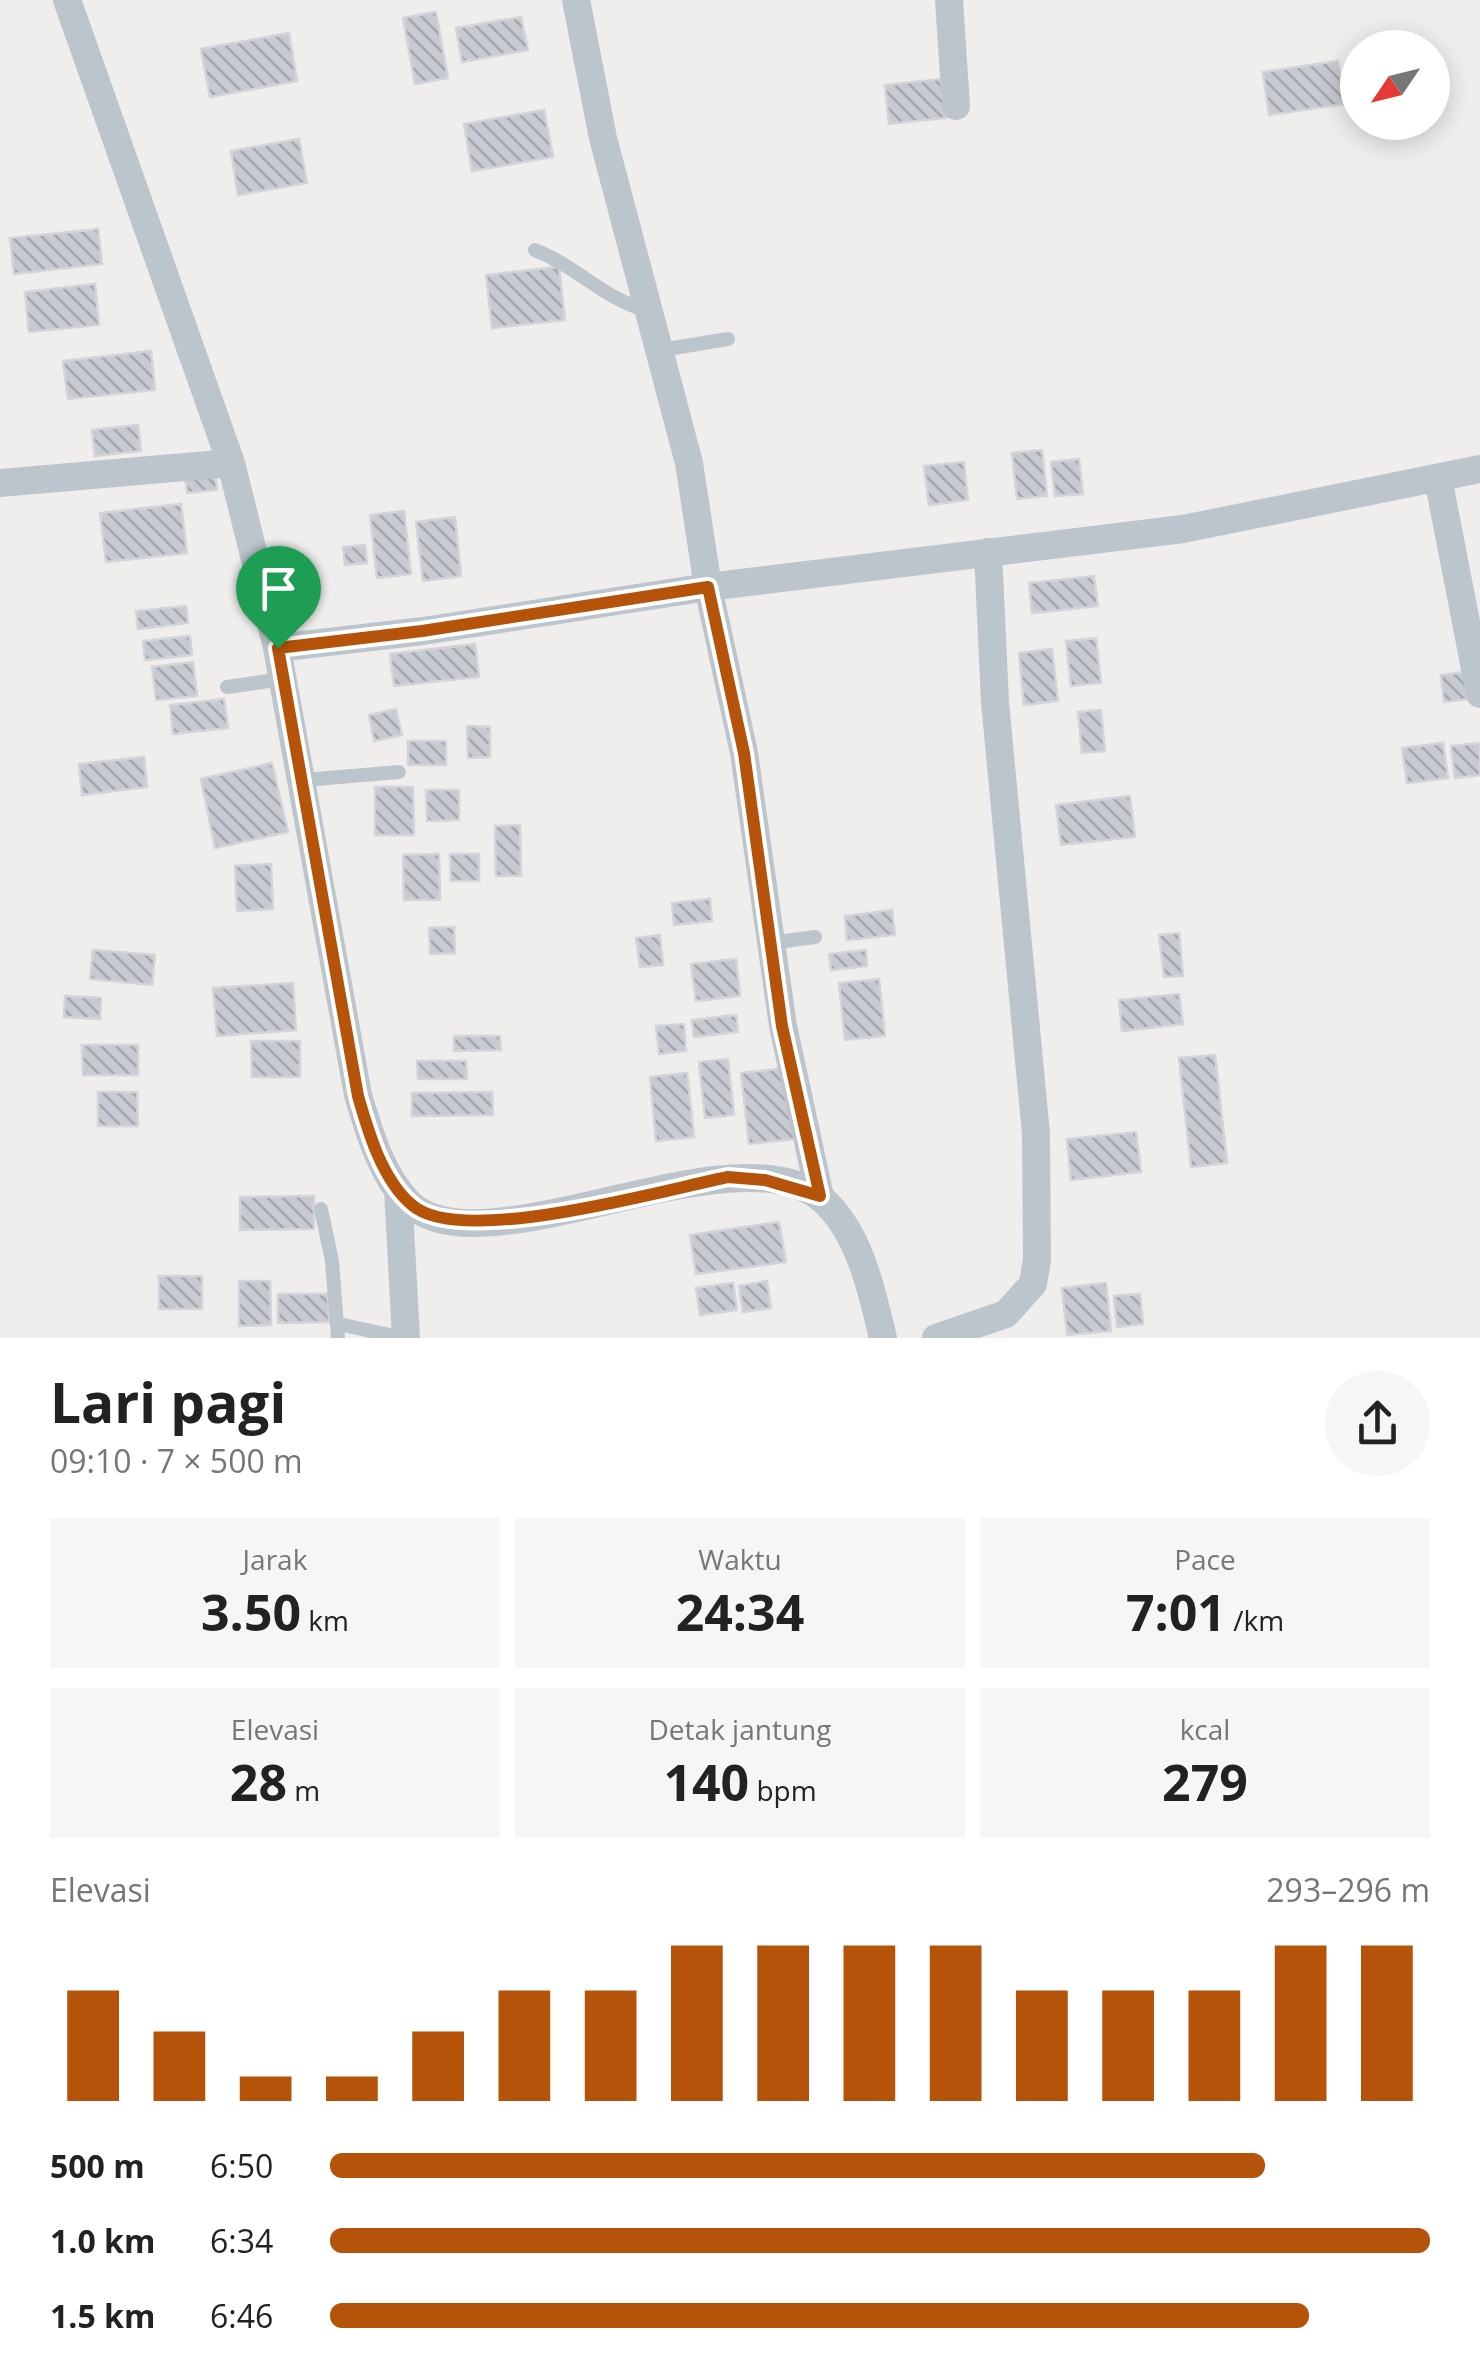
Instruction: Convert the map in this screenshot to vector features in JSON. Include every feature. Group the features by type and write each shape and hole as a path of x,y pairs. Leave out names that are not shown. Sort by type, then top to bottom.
{"street":[{"path":"67,0 230,463 278,648 358,1096 368,1128 398,1190 413,1207 431,1216 470,1223 535,1216 728,1177 765,1180 820,1196"},
{"path":"576,0 608,157 689,463 708,587 744,753 782,1026 820,1196 850,1236 883,1338"},
{"path":"949,0 956,106"},
{"path":"0,483 230,463"},
{"path":"278,648 442,628 708,587 1183,529 1480,469"},
{"path":"1438,478 1480,694"},
{"path":"936,1338 1006,1314 1033,1284 1037,1260 1036,1134 998,739 988,552"},
{"path":"398,1190 405,1338"}],"lane":[{"path":"535,250 558,259 618,303 652,312"},
{"path":"661,350 728,339"},
{"path":"227,687 283,679"},
{"path":"304,780 399,772"},
{"path":"770,943 815,937"},
{"path":"321,1209 338,1331 405,1338"}],"building":[{"path":"436,12 448,78 415,84 403,18"},
{"path":"521,17 528,50 462,62 456,28"},
{"path":"289,33 297,81 210,97 201,49"},
{"path":"1338,61 1340,105 1269,115 1263,72"},
{"path":"941,79 946,118 889,124 885,85"},
{"path":"544,110 553,157 472,171 464,124"},
{"path":"299,139 307,183 238,195 231,151"},
{"path":"98,229 102,264 14,274 10,238"},
{"path":"559,267 565,320 492,328 486,275"},
{"path":"95,284 99,325 29,332 25,292"},
{"path":"151,351 155,390 68,399 63,361"},
{"path":"138,425 141,451 95,456 92,430"},
{"path":"1042,450 1047,496 1017,499 1012,453"},
{"path":"1079,459 1083,494 1055,496 1051,462"},
{"path":"964,462 968,500 929,505 924,466"},
{"path":"215,471 217,490 187,493 185,475"},
{"path":"181,504 187,553 106,562 100,513"},
{"path":"404,511 411,574 377,578 370,515"},
{"path":"455,517 461,576 423,581 416,522"},
{"path":"365,545 367,563 345,565 343,547"},
{"path":"1094,576 1098,606 1032,613 1029,583"},
{"path":"186,606 188,623 138,629 136,611"},
{"path":"190,636 192,655 145,660 143,641"},
{"path":"1096,638 1101,683 1071,686 1066,641"},
{"path":"475,644 479,677 394,686 390,654"},
{"path":"1052,649 1058,701 1024,705 1019,653"},
{"path":"193,662 197,696 156,700 152,667"},
{"path":"1473,671 1477,698 1444,702 1441,675"},
{"path":"224,699 228,728 173,734 170,705"},
{"path":"396,709 402,735 374,741 369,715"},
{"path":"1101,710 1105,751 1082,753 1078,712"},
{"path":"467,726 490,727 490,757 468,758"},
{"path":"408,741 446,741 446,765 408,765"},
{"path":"1443,743 1448,778 1407,783 1402,748"},
{"path":"1480,743 1480,775 1455,778 1451,746"},
{"path":"144,757 147,787 82,795 79,764"},
{"path":"272,763 288,832 215,848 201,779"},
{"path":"375,787 413,787 414,835 375,835"},
{"path":"426,790 459,790 459,820 427,821"},
{"path":"1130,796 1135,837 1061,845 1056,805"},
{"path":"520,825 521,876 496,876 495,826"},
{"path":"439,854 440,900 404,900 403,855"},
{"path":"450,854 479,854 479,881 451,881"},
{"path":"271,864 273,909 237,911 235,866"},
{"path":"710,899 712,921 674,925 672,903"},
{"path":"892,910 895,935 847,940 845,916"},
{"path":"454,927 455,953 430,954 429,928"},
{"path":"1179,933 1183,976 1164,977 1159,935"},
{"path":"660,935 663,965 640,967 636,938"},
{"path":"93,950 155,955 152,985 90,979"},
{"path":"866,950 867,966 831,970 829,954"},
{"path":"736,959 740,996 696,1001 691,964"},
{"path":"879,979 885,1036 845,1040 839,983"},
{"path":"293,983 296,1030 217,1036 213,988"},
{"path":"1179,994 1183,1024 1122,1031 1119,1000"},
{"path":"65,996 101,998 100,1019 64,1017"},
{"path":"736,1015 738,1032 694,1037 692,1020"},
{"path":"684,1024 686,1051 659,1054 656,1026"},
{"path":"454,1036 500,1036 501,1050 454,1051"},
{"path":"251,1041 300,1041 300,1077 252,1077"},
{"path":"82,1045 138,1045 138,1075 83,1075"},
{"path":"1215,1055 1227,1163 1191,1167 1179,1058"},
{"path":"728,1059 734,1115 705,1118 699,1062"},
{"path":"417,1061 466,1061 467,1079 418,1079"},
{"path":"788,1068 796,1139 749,1144 741,1073"},
{"path":"687,1073 694,1137 656,1141 650,1077"},
{"path":"98,1092 137,1092 138,1126 98,1126"},
{"path":"492,1092 493,1115 412,1116 412,1093"},
{"path":"1136,1132 1141,1172 1071,1180 1067,1139"},
{"path":"314,1196 314,1229 240,1230 240,1197"},
{"path":"779,1222 786,1262 696,1274 690,1235"},
{"path":"159,1276 202,1276 202,1309 159,1309"},
{"path":"239,1281 270,1281 271,1325 239,1326"},
{"path":"767,1281 771,1308 743,1312 739,1286"},
{"path":"733,1283 737,1310 700,1315 696,1288"},
{"path":"1106,1283 1111,1331 1067,1335 1062,1288"},
{"path":"278,1294 328,1294 329,1322 278,1323"},
{"path":"1140,1294 1143,1324 1117,1327 1114,1296"}],"route":[{"path":"708,587 744,753 782,1026 820,1196 765,1180 728,1177 487,1223 452,1221 413,1207 382,1161 358,1096 278,648 422,631 708,587"}]}
